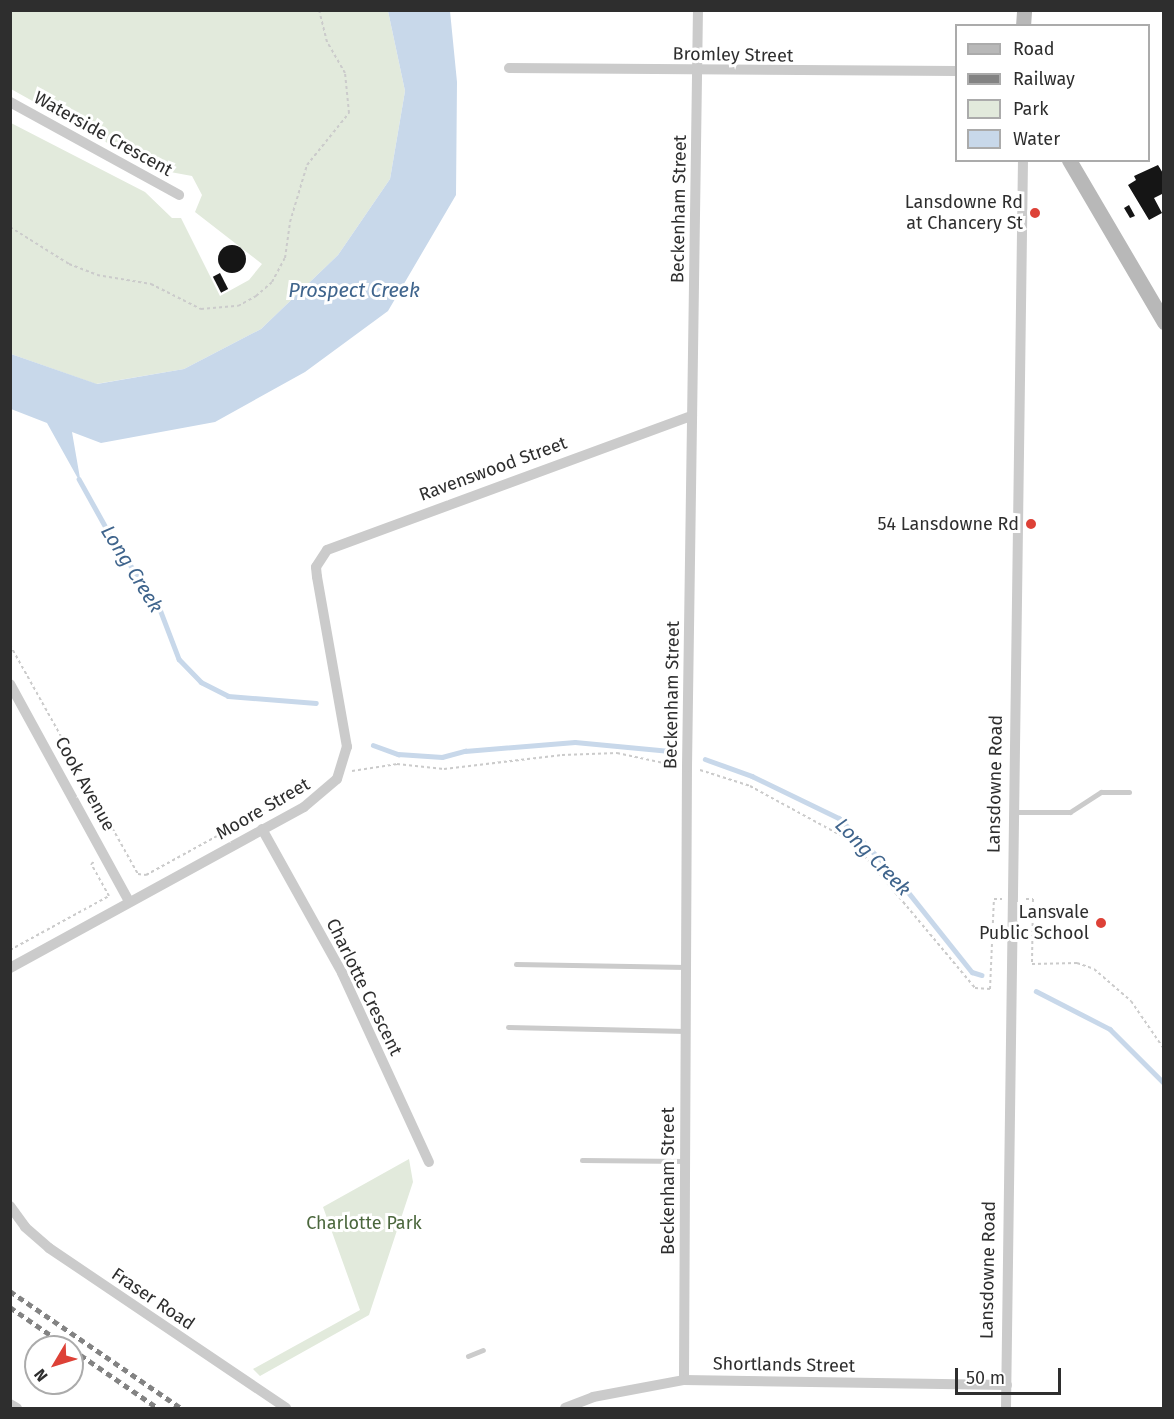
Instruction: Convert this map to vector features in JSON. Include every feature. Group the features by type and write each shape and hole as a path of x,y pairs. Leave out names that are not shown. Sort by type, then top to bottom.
{"main road":[{"path":"1070,162 1164,322"}],"street":[{"name":"Beckenham Street","path":"684,1380 692,416 698,10"},
{"name":"Bromley Street","path":"509,68 698,72 955,71"},
{"name":"Waterside Crescent","path":"10,102 179,195"},
{"name":"Lansdowne Road","path":"1006,1408 1023,162"},
{"name":"Ravenswood Street","path":"316,567 327,550 337,544 692,416"},
{"name":"Moore Street","path":"10,968 317,799 337,779 346,759 346,730 316,567"},
{"name":"Cook Avenue","path":"10,684 129,901"},
{"name":"Charlotte Crescent","path":"262,830 342,973 429,1162"},
{"name":"Fraser Road","path":"10,1206 25,1227 49,1248 286,1408"},
{"name":"Shortlands Street","path":"565,1408 593,1397 684,1380 1007,1384"},
{"path":"10,1404 17,1408"}],"lane":[{"path":"1015,812 1070,812 1101,792 1129,792"},
{"path":"516,964 687,967"},
{"path":"508,1028 686,1031"},
{"path":"582,1160 685,1161"},
{"path":"468,1356 483,1350"}],"path":[{"path":"10,227 69,264 97,275 151,284 201,309 237,306 256,296 272,282 285,258 290,222 307,165 349,113 345,73 327,42 319,10"},
{"path":"10,645 138,874 146,875 309,785"},
{"path":"354,771 397,764 444,769 562,755 617,753 672,764"},
{"path":"706,771 750,786 853,842 975,988 990,989 994,899"},
{"path":"10,950 109,896 91,864"},
{"path":"1033,899 1032,964 1077,963 1094,969 1131,1001 1164,1049"}],"green space":[{"path":"11,11 388,11 405,91 390,179 338,255 261,329 184,369 96,384 11,354 11,123 145,192 172,218 181,218 220,296 249,280 262,264 195,212 202,195 192,176 154,169 11,89"},
{"name":"Charlotte Park","path":"409,1159 413,1182 369,1315 260,1376 253,1369 360,1310 323,1207"}],"water":[{"name":"Prospect Creek","path":"388,11 450,11 457,82 456,195 388,311 305,372 215,422 101,443 72,432 81,484 47,423 11,409 11,354 97,384 184,369 261,329 338,255 390,179 405,91"}],"building":[{"path":"1158,165 1164,175 1164,193 1154,198 1162,213 1149,220 1128,185 1136,180 1134,176"},
{"path":"1129,205 1135,216 1130,218 1124,208"},
{"path":"232,245 242,249 246,259 242,269 232,273 222,269 218,259 222,249"},
{"path":"220,273 228,289 221,293 213,277"}],"waterway":[{"name":"Long Creek","path":"79,479 114,542 158,604 179,659 201,682 228,696 316,703"},
{"name":"Long Creek","path":"373,745 398,754 442,757 465,751 575,742 670,751"},
{"name":"Long Creek","path":"705,759 752,776 839,818 889,868 972,972 982,975"},
{"name":"Long Creek","path":"1036,991 1110,1029 1164,1083"}],"railway":[{"path":"10,1291 181,1408"},
{"path":"10,1307 51,1335"},
{"path":"84,1357 158,1408"}],"place":[{"name":"Lansdowne Rd at Chancery St","path":"1035,213"},
{"name":"54 Lansdowne Rd","path":"1031,524"},
{"name":"Lansvale Public School","path":"1101,923"}]}
